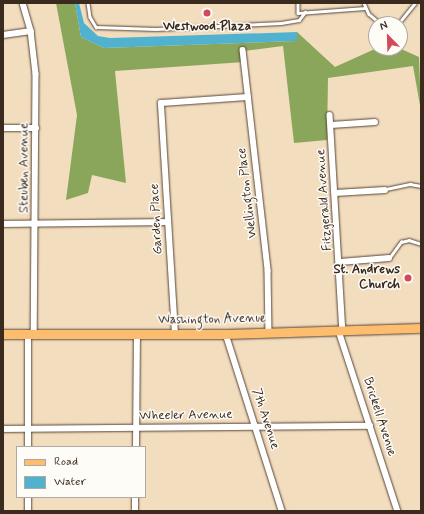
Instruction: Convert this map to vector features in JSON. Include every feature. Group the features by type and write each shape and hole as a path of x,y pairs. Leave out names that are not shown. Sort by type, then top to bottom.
{"main road":[{"name":"Washington Avenue","path":"3,334 226,334 421,328"}],"street":[{"name":"Steuben Avenue","path":"23,3 31,31 36,74 36,224 28,446"},
{"path":"3,35 31,31"},
{"name":"Wellington Place","path":"243,50 268,270 269,333"},
{"name":"Garden Place","path":"175,334 161,103 248,97"},
{"name":"Fitzgerald Avenue","path":"330,115 340,262 341,331"},
{"path":"331,125 375,122"},
{"path":"3,128 36,128"},
{"path":"335,193 385,190"},
{"path":"3,224 168,222"},
{"path":"340,262 389,258"},
{"name":"Brickell Avenue","path":"341,331 398,511"},
{"path":"136,446 137,334"},
{"name":"7th Avenue","path":"226,334 282,511"},
{"name":"Wheeler Avenue","path":"3,429 370,426"},
{"path":"28,498 28,511"},
{"path":"135,498 135,511"}],"lane":[{"path":"88,3 90,17 96,27 156,29 281,23 299,20 305,12"},
{"path":"298,3 298,13 365,8"},
{"path":"364,3 365,8 373,16"},
{"path":"404,16 415,3"},
{"path":"385,190 410,184 421,186"},
{"path":"389,258 402,242 409,240 421,244"}],"green space":[{"path":"56,3 75,3 81,37 104,48 296,41 297,32 335,67 368,52 368,56 408,56 408,52 419,57 421,111 413,66 328,78 327,140 294,143 283,46 243,51 244,62 115,71 126,183 92,175 88,193 66,200 77,115"}],"water":[{"path":"75,3 79,3 84,23 98,36 110,38 297,32 297,41 104,48 81,37"}],"place":[{"name":"Westwood Plaza","path":"207,13"},
{"name":"St. Andrews Church","path":"408,278"}]}
